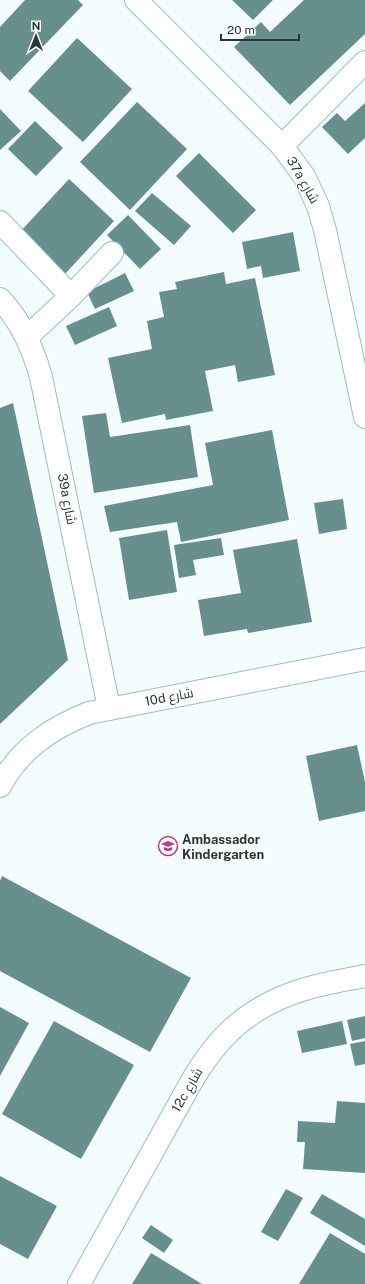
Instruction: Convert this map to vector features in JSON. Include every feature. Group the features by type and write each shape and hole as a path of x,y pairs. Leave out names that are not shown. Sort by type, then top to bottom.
{"street":[{"name":"37a شارع","path":"136,0 282,146 304,176 318,206 331,255 365,417"},
{"path":"282,146 365,62"},
{"path":"0,222 71,296"},
{"path":"27,337 71,296 112,253"},
{"name":"39a شارع","path":"0,299 16,319 27,337 36,356 47,397 109,708"},
{"name":"10d شارع","path":"0,786 16,762 31,746 48,732 68,721 89,713 365,659"},
{"name":"12c شارع","path":"79,1284 202,1063 218,1043 237,1024 258,1009 282,997 306,988 365,976"}],"building":[{"path":"25,0 78,0 83,5 10,81 0,71 0,27"},
{"path":"232,0 273,0 253,20"},
{"path":"304,0 365,0 365,34 290,105 234,47 261,22 270,32"},
{"path":"77,38 132,89 83,142 28,91"},
{"path":"137,102 187,149 130,210 80,162"},
{"path":"365,103 365,138 348,154 322,127 337,113 345,121"},
{"path":"0,109 21,131 0,150"},
{"path":"35,121 63,148 36,176 8,149"},
{"path":"199,153 256,210 233,233 176,176"},
{"path":"69,179 114,221 65,274 19,233"},
{"path":"152,193 191,226 174,245 135,211"},
{"path":"128,215 161,249 140,269 107,235"},
{"path":"293,232 300,271 263,278 261,266 247,269 242,242"},
{"path":"224,272 226,284 255,278 275,375 238,382 235,365 205,371 213,411 166,420 165,414 122,423 108,358 152,349 147,321 164,317 159,292 177,289 175,282"},
{"path":"125,273 134,291 95,309 87,292"},
{"path":"109,307 117,326 75,345 66,326"},
{"path":"13,403 68,660 0,724 0,408"},
{"path":"106,413 110,437 190,425 198,477 94,493 82,416"},
{"path":"272,430 289,520 181,542 177,522 110,532 104,506 213,485 205,443"},
{"path":"343,499 347,529 319,534 314,503"},
{"path":"167,530 177,592 129,600 119,538"},
{"path":"221,538 224,555 193,560 196,575 179,578 174,545"},
{"path":"297,539 312,622 248,633 247,629 204,636 198,600 241,593 233,550"},
{"path":"357,745 365,782 365,811 319,821 306,756"},
{"path":"2,876 191,978 150,1052 0,971 0,881"},
{"path":"0,1007 29,1023 0,1076"},
{"path":"365,1016 365,1038 352,1041 347,1020"},
{"path":"54,1021 134,1065 81,1159 2,1114"},
{"path":"342,1021 347,1044 302,1053 297,1031"},
{"path":"365,1041 365,1064 355,1066 350,1044"},
{"path":"337,1101 365,1103 365,1173 303,1169 305,1142 297,1142 298,1121 335,1123"},
{"path":"0,1176 57,1206 28,1259 0,1244"},
{"path":"286,1189 303,1198 278,1241 261,1232"},
{"path":"322,1194 365,1219 365,1246 310,1213"},
{"path":"151,1225 173,1240 164,1253 142,1238"},
{"path":"330,1233 365,1254 365,1284 299,1284"},
{"path":"151,1253 202,1284 132,1284"}],"place":[{"name":"Ambassador Kindergarten","path":"168,846"}]}
